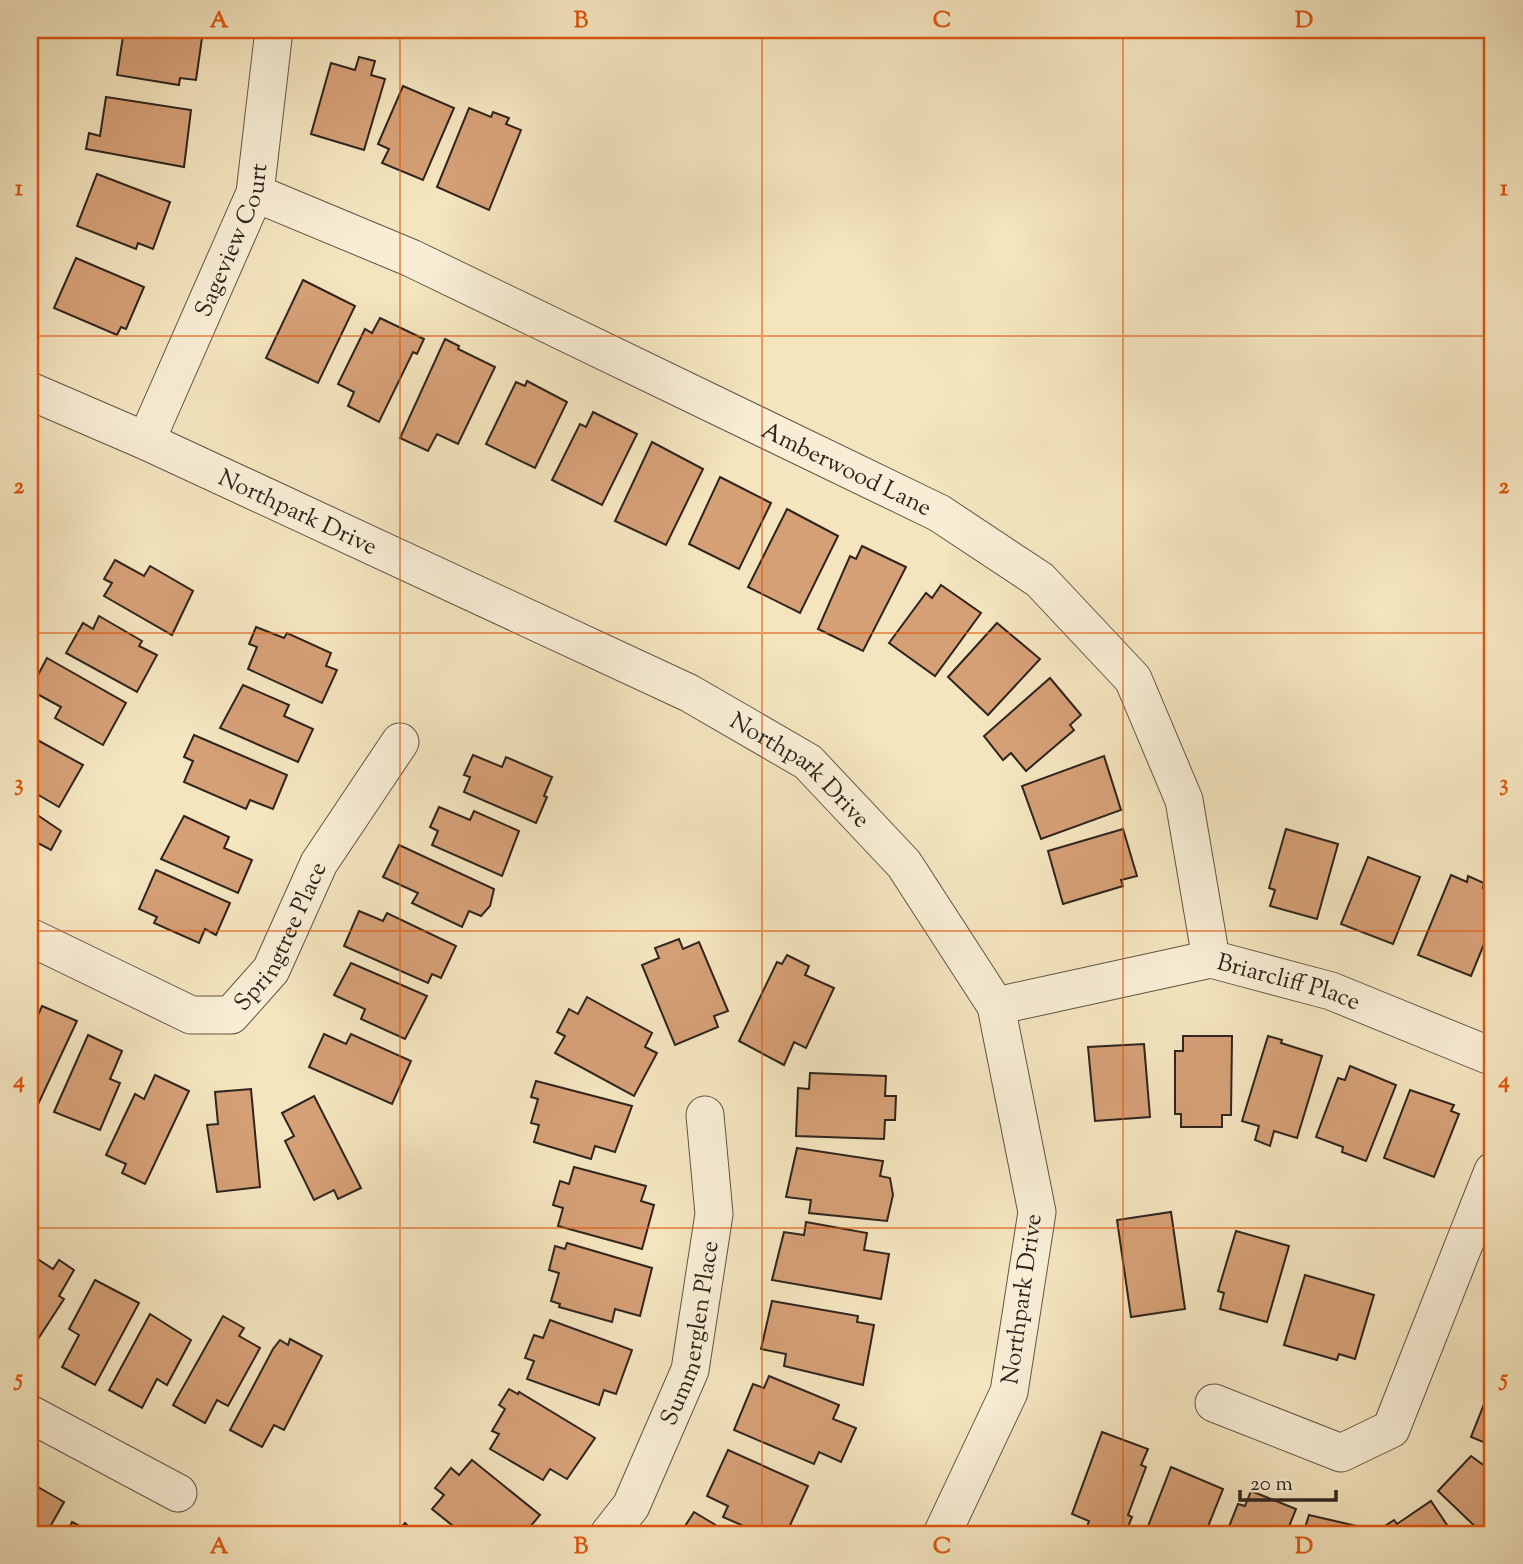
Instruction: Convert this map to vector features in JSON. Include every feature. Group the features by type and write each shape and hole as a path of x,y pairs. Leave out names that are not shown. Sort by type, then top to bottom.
{"street":[{"name":"Sageview Court","path":"146,441 255,193 274,30"},
{"name":"Amberwood Lane","path":"255,193 411,258 939,513 1040,580 1133,678 1184,800 1211,958"},
{"name":"Northpark Drive","path":"30,391 146,441 690,693 808,762 904,864 996,1006 1037,1212 1009,1392 942,1534"},
{"name":"Springtree Place","path":"30,937 191,1015 231,1015 271,970 319,863 400,742"},
{"name":"Briarcliff Place","path":"996,1006 1211,958 1331,991 1493,1057"},
{"name":"Summerglen Place","path":"609,1534 631,1506 690,1370 714,1214 705,1115"},
{"path":"1214,1403 1341,1453 1391,1429 1493,1171"},
{"path":"30,1415 178,1493"}],"building":[{"path":"124,30 203,31 196,80 180,78 179,85 117,75"},
{"path":"1477,30 1493,30 1493,50"},
{"path":"359,57 375,61 371,75 385,79 364,150 311,134 331,63 355,70"},
{"path":"403,86 454,108 423,180 382,163 389,149 378,144"},
{"path":"106,97 191,110 184,167 86,149 89,133 100,136"},
{"path":"469,108 491,117 493,112 509,118 506,124 521,130 489,210 437,187"},
{"path":"97,174 170,202 153,249 138,243 136,249 77,226"},
{"path":"76,258 144,287 126,329 121,327 117,335 54,308"},
{"path":"303,280 355,306 318,383 266,358"},
{"path":"380,318 424,339 417,354 413,352 379,422 348,406 354,392 338,384 365,329 372,333"},
{"path":"445,339 459,346 458,349 495,367 458,444 437,434 428,451 400,438"},
{"path":"527,381 567,402 535,468 486,444 516,382 525,386"},
{"path":"593,412 637,434 602,505 552,480 580,424 586,427"},
{"path":"652,442 703,469 666,545 615,521"},
{"path":"720,477 771,503 739,569 689,544"},
{"path":"787,509 838,536 800,613 748,587"},
{"path":"862,546 906,567 863,651 818,629 850,556 856,559"},
{"path":"115,560 144,576 150,566 193,591 172,635 104,596 112,583 104,579"},
{"path":"941,585 981,613 935,676 889,643 926,593 932,598"},
{"path":"99,616 142,641 139,646 157,655 137,692 66,653 83,623 93,629"},
{"path":"997,623 1040,659 988,715 948,677"},
{"path":"256,627 284,638 287,633 331,653 326,666 337,670 322,703 248,669 257,647 249,644"},
{"path":"47,658 126,703 103,745 55,718 61,707 30,690"},
{"path":"1050,678 1081,715 1070,725 1074,730 1026,771 1011,753 1003,760 984,736"},
{"path":"243,685 289,705 284,716 313,729 298,762 220,728"},
{"path":"194,735 287,775 273,809 250,800 246,809 184,782 193,761 184,757"},
{"path":"30,736 83,765 59,807 30,790"},
{"path":"473,755 502,767 506,757 552,777 536,823 464,792 470,777 464,775"},
{"path":"1104,756 1121,810 1041,839 1022,786"},
{"path":"439,807 470,820 474,811 519,831 502,876 432,845 438,831 430,827"},
{"path":"30,810 61,831 51,850 36,842 30,846"},
{"path":"184,816 229,837 224,848 252,860 238,893 161,859"},
{"path":"1123,829 1137,876 1121,880 1123,886 1063,904 1048,851"},
{"path":"1286,829 1338,844 1317,919 1270,906 1275,890 1269,888"},
{"path":"399,845 494,889 490,906 481,916 469,911 462,927 412,903 418,893 383,877"},
{"path":"1368,857 1420,877 1393,944 1341,924"},
{"path":"156,870 230,903 216,935 205,929 199,943 154,923 157,917 139,909"},
{"path":"1451,875 1467,882 1468,876 1484,883 1483,888 1493,893 1493,922 1471,976 1418,955"},
{"path":"359,911 383,921 387,913 456,946 441,978 432,974 428,983 344,946"},
{"path":"679,939 683,949 699,942 728,1011 714,1016 718,1027 675,1045 642,965 659,958 655,948"},
{"path":"787,955 809,966 805,975 834,988 806,1048 794,1042 784,1065 739,1041 777,962 782,964"},
{"path":"351,963 427,996 405,1039 361,1019 365,1009 334,995"},
{"path":"587,997 652,1033 645,1047 657,1053 634,1096 555,1053 565,1036 557,1032 569,1009 578,1014"},
{"path":"42,1006 77,1021 34,1113 30,1111 30,1025 33,1027"},
{"path":"324,1034 346,1044 351,1034 411,1061 392,1104 309,1067"},
{"path":"88,1035 122,1051 110,1079 120,1083 100,1130 54,1112"},
{"path":"1183,1036 1232,1036 1231,1115 1222,1115 1222,1127 1181,1127 1181,1114 1175,1114 1175,1051 1183,1051"},
{"path":"1268,1036 1322,1056 1297,1138 1274,1131 1270,1146 1255,1140 1259,1126 1242,1121"},
{"path":"1144,1044 1150,1117 1095,1121 1088,1047"},
{"path":"1350,1066 1396,1085 1366,1161 1342,1152 1343,1147 1316,1137 1338,1078 1345,1080"},
{"path":"810,1073 886,1076 885,1096 896,1096 895,1120 885,1120 884,1139 796,1136 798,1088 809,1089"},
{"path":"155,1075 189,1091 145,1184 122,1173 126,1164 106,1155 135,1094 144,1099"},
{"path":"536,1081 632,1106 615,1152 595,1146 591,1159 534,1142 539,1125 531,1123 538,1099 531,1097"},
{"path":"251,1089 260,1187 217,1192 207,1125 218,1124 215,1092"},
{"path":"1410,1090 1454,1105 1451,1111 1459,1114 1434,1177 1384,1158"},
{"path":"314,1096 361,1188 338,1199 334,1190 314,1200 285,1141 294,1136 282,1113"},
{"path":"797,1148 883,1161 880,1176 890,1178 893,1195 887,1221 809,1213 811,1200 786,1197"},
{"path":"574,1167 646,1186 641,1201 654,1205 642,1249 558,1226 563,1208 553,1205 560,1181 569,1184"},
{"path":"1171,1212 1185,1309 1131,1317 1117,1220"},
{"path":"806,1222 867,1233 864,1250 889,1254 881,1299 772,1280 784,1232 804,1235"},
{"path":"1236,1231 1289,1246 1267,1322 1220,1309 1224,1293 1218,1291"},
{"path":"567,1243 652,1268 640,1316 615,1309 612,1322 559,1307 560,1304 551,1301 559,1273 549,1270 555,1246 565,1249"},
{"path":"33,1256 53,1269 59,1260 74,1270 59,1296 64,1299 38,1339 30,1334 30,1261"},
{"path":"1305,1275 1374,1295 1355,1359 1339,1354 1337,1360 1284,1345"},
{"path":"95,1280 139,1303 95,1385 62,1367 79,1335 69,1329"},
{"path":"772,1301 858,1316 857,1322 874,1325 863,1385 784,1366 786,1354 761,1349"},
{"path":"150,1314 191,1340 167,1385 157,1379 142,1408 109,1390"},
{"path":"223,1316 244,1328 239,1336 260,1348 228,1406 217,1400 205,1423 173,1405"},
{"path":"550,1320 632,1350 616,1394 604,1390 599,1405 527,1379 534,1361 525,1358 534,1335 543,1338"},
{"path":"290,1339 322,1356 284,1430 274,1425 262,1447 230,1430 273,1349 280,1340 288,1345"},
{"path":"769,1376 839,1405 833,1419 856,1428 841,1462 819,1452 814,1464 734,1430 753,1384 764,1388"},
{"path":"1493,1385 1493,1446 1471,1437"},
{"path":"509,1389 518,1394 519,1392 595,1438 567,1479 550,1469 543,1480 490,1449 499,1434 492,1431 505,1409 499,1405"},
{"path":"1102,1432 1148,1449 1141,1465 1146,1467 1128,1515 1132,1517 1125,1534 1107,1528 1105,1534 1087,1527 1089,1521 1072,1514"},
{"path":"728,1450 808,1486 786,1534 762,1534 723,1517 728,1506 707,1496"},
{"path":"1471,1456 1493,1472 1493,1534 1483,1534 1438,1491"},
{"path":"472,1460 540,1515 524,1534 463,1534 432,1509 444,1495 435,1488 451,1468 459,1475"},
{"path":"1171,1467 1223,1489 1205,1534 1145,1534"},
{"path":"31,1483 64,1502 46,1534 30,1534"},
{"path":"1251,1491 1296,1509 1286,1534 1226,1534 1238,1504 1245,1506"},
{"path":"1431,1501 1453,1534 1386,1534 1382,1528 1394,1520 1397,1524"},
{"path":"694,1512 714,1524 727,1534 680,1534"},
{"path":"1309,1515 1365,1528 1363,1534 1303,1534"},
{"path":"72,1522 95,1534 66,1534"},
{"path":"405,1523 412,1530 415,1526 425,1534 396,1534"}]}
